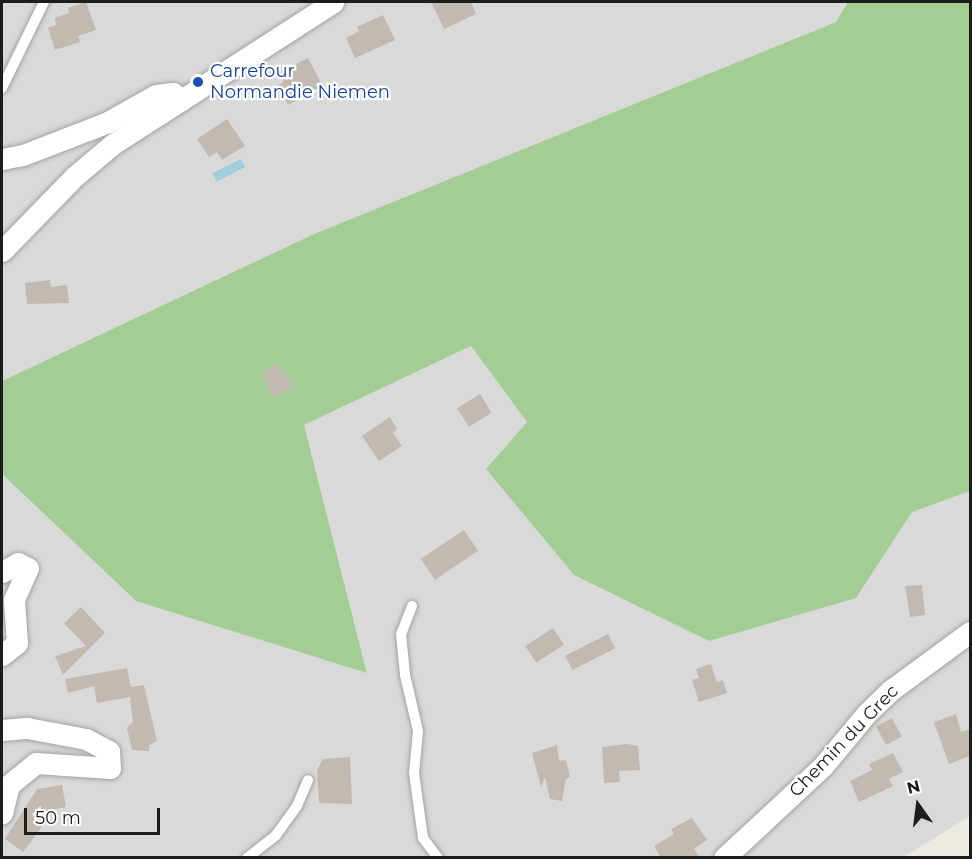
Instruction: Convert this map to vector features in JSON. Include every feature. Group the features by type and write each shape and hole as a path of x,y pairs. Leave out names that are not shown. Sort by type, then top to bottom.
{"street":[{"path":"2,250 83,170 113,144 333,2"},
{"path":"2,159 23,155 108,122 156,95 173,93 181,101"},
{"path":"2,572 18,563 28,568 14,600 17,643 2,655"},
{"name":"Chemin du Grec","path":"724,858 823,766 867,713 891,690 970,632"},
{"path":"2,730 27,728 86,739 109,751 110,768 36,763 9,785 2,813"}],"lane":[{"path":"2,87 44,2"},
{"path":"412,606 401,634 405,675 418,731 414,773 423,838 438,858"},
{"path":"247,858 276,835 297,806 308,780"}],"shaded area":[{"path":"2,2 848,2 836,22 314,234 2,381"},
{"path":"471,346 527,422 486,469 856,598 912,512 970,491 970,816 902,858 2,857 2,474 136,601 367,672 304,425"}],"green space":[{"path":"848,2 970,2 970,491 912,512 856,598 709,641 574,575 486,469 527,422 471,346 304,425 367,673 136,601 2,474 2,381 314,234 836,22"}],"water":[{"path":"241,159 245,167 217,182 212,174"}],"building":[{"path":"86,2 96,30 78,36 80,42 55,50 48,28 56,25 55,18 69,13 68,8"},
{"path":"431,2 471,2 476,14 444,29"},
{"path":"383,15 395,40 355,58 346,38 359,31 357,27"},
{"path":"308,58 323,87 288,105 278,85 284,82 279,72"},
{"path":"227,119 245,146 222,160 217,152 209,157 197,139"},
{"path":"50,280 51,287 67,285 69,303 27,304 25,283"},
{"path":"278,364 294,387 273,397 262,372"},
{"path":"480,394 492,413 469,427 457,408"},
{"path":"390,417 397,429 393,433 402,446 379,461 362,436"},
{"path":"464,530 478,551 435,580 421,559"},
{"path":"922,585 925,615 910,617 905,586"},
{"path":"81,607 105,633 63,675 55,656 86,646 64,623"},
{"path":"553,628 564,645 536,663 525,646"},
{"path":"608,634 615,648 572,670 565,656"},
{"path":"711,664 717,682 723,680 727,693 699,702 692,680 699,678 696,669"},
{"path":"127,668 131,687 144,685 157,741 149,745 149,751 132,750 127,728 133,722 130,697 97,703 94,686 68,693 65,679"},
{"path":"956,714 961,732 970,729 970,756 949,764 934,722"},
{"path":"892,718 902,737 886,745 876,726"},
{"path":"627,744 638,746 640,770 619,771 620,782 604,783 602,747"},
{"path":"557,745 559,761 566,760 570,777 566,779 562,801 550,799 545,777 541,787 532,753"},
{"path":"893,753 903,772 889,779 893,786 859,802 850,781 872,770 869,764"},
{"path":"350,757 352,804 319,803 317,770 323,759"},
{"path":"62,785 66,807 32,813 44,824 23,852 5,839 37,789"},
{"path":"692,818 707,840 694,849 700,858 661,858 654,846 674,834 671,829"}],"place":[{"name":"Carrefour Normandie Niemen","path":"198,82"}]}
